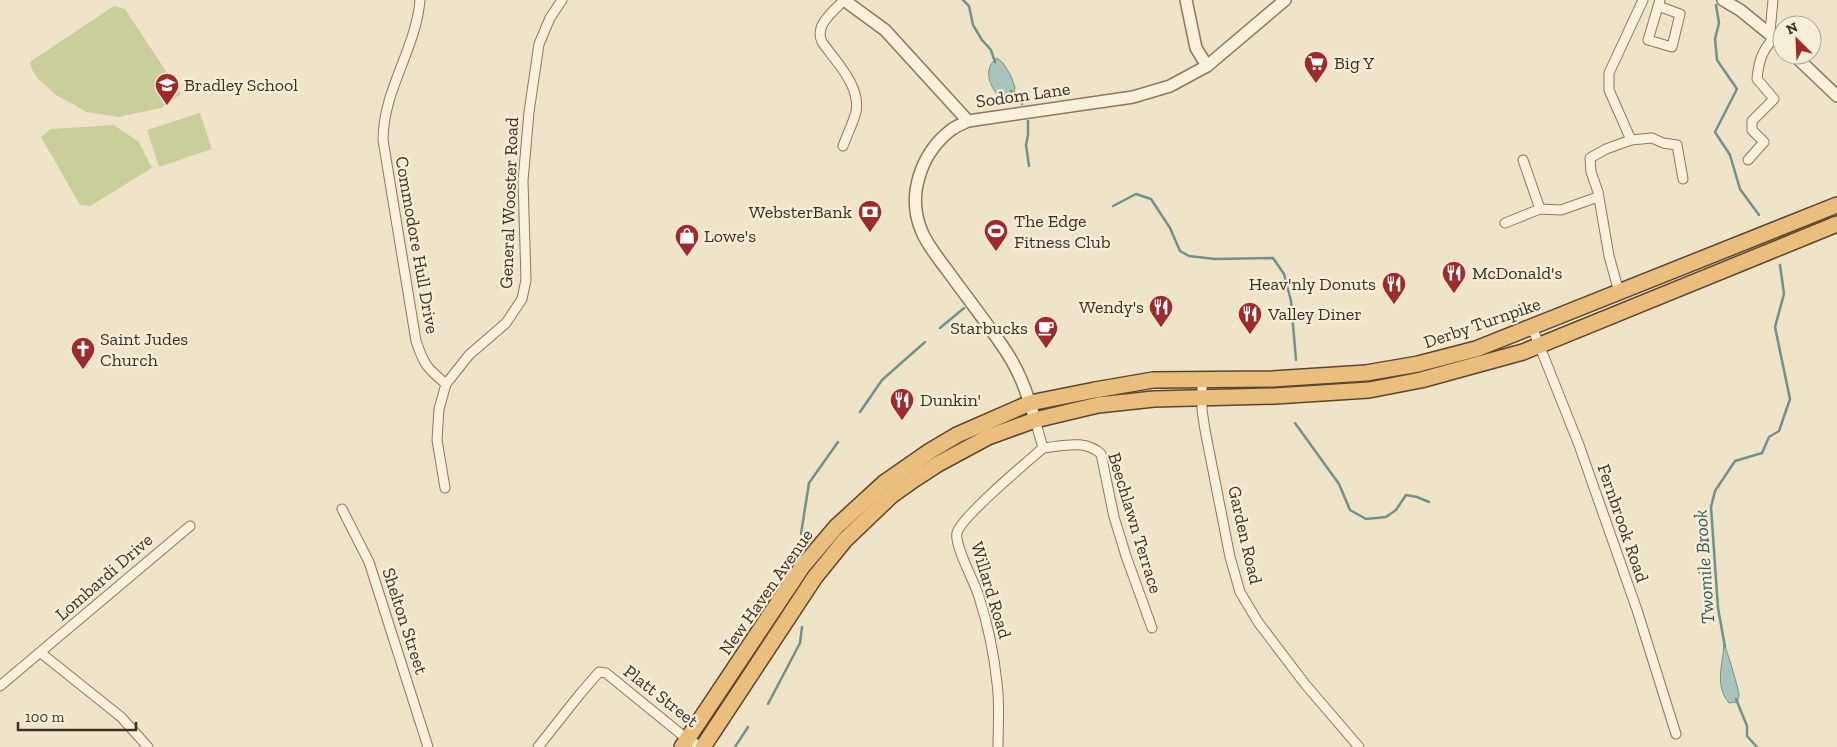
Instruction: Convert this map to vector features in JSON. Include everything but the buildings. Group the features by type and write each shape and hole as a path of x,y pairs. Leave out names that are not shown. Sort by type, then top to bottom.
{"highway":[{"name":"Derby Turnpike","path":"1030,403 1153,380 1272,379 1366,372 1418,364 1476,349 1837,205"},
{"name":"Derby Turnpike","path":"1035,420 1098,405 1154,399 1196,399 1369,390 1421,380 1517,354 1539,346 1837,224"},
{"path":"1510,335 1517,354"},
{"path":"1196,380 1196,399"},
{"name":"New Haven Avenue","path":"685,743 802,567 836,527 884,483 930,451 958,435 1030,403"},
{"name":"New Haven Avenue","path":"703,747 816,577 845,540 863,522 891,496 938,464 988,437 1035,420"}],"street":[{"name":"Commodore Hull Drive","path":"420,0 417,24 388,104 384,121 384,140 416,341 423,361 431,372 446,384"},
{"name":"General Wooster Road","path":"446,384 469,355 506,323 522,299 526,280 523,181 530,102 539,44 550,18 562,0"},
{"path":"843,146 855,114 856,97 852,85 822,42 819,34 822,24 844,0 885,30 968,121"},
{"path":"1186,0 1196,48 1207,66"},
{"name":"Sodom Lane","path":"1035,420 1019,372 1001,343 930,247 922,233 917,216 916,195 918,178 924,164 933,149 951,130 968,121 1133,97 1170,86 1207,66 1286,0"},
{"path":"1630,140 1609,90 1609,73 1644,0"},
{"path":"1723,0 1740,10 1772,36"},
{"path":"1773,0 1774,15"},
{"path":"1659,3 1680,14 1672,47 1648,40 1659,3"},
{"path":"1748,160 1764,142 1752,130 1752,121 1774,99 1757,78 1758,62 1762,52 1772,41"},
{"path":"1804,65 1837,96"},
{"path":"1619,292 1609,256 1598,196 1590,172 1590,158 1606,149 1630,140 1652,138 1663,143 1677,145 1683,179"},
{"path":"1523,160 1540,209"},
{"path":"1505,223 1540,209 1561,210 1598,196"},
{"name":"Fernbrook Road","path":"1532,327 1581,452 1637,610 1676,734"},
{"path":"445,488 437,440 439,409 446,384"},
{"name":"Garden Road","path":"1196,399 1205,430 1233,570 1240,592 1258,622 1305,684 1359,747"},
{"path":"1035,420 1043,448"},
{"name":"Beechlawn Terrace","path":"1043,448 1084,444 1094,447 1101,454 1114,517 1152,628"},
{"name":"Willard Road","path":"998,747 998,684 993,655 978,594 959,546 957,534 964,521 1043,448"},
{"name":"Shelton Street","path":"342,509 369,562 428,747"},
{"name":"Lombardi Drive","path":"0,686 190,526"},
{"path":"41,653 121,717 148,747"},
{"name":"Platt Street","path":"538,747 599,672 606,673 685,743 703,747"}],"green space":[{"path":"114,6 125,9 181,94 161,108 118,117 87,112 56,95 37,78 31,67 30,62"},
{"path":"200,113 212,149 159,167 147,130"},
{"path":"114,125 139,142 152,168 90,206 80,205 41,137 51,129"}],"water":[{"path":"997,58 1003,63 1010,74 1015,87 1014,93 1010,95 997,94 991,85 989,70"},
{"path":"1724,644 1738,691 1737,702 1729,703 1722,689 1720,675"}],"waterway":[{"path":"963,0 969,6 973,25 991,50 995,62"},
{"name":"Twomile Brook","path":"1716,5 1719,23 1715,39 1717,60 1737,89 1715,132 1730,155 1740,189 1759,215"},
{"path":"1011,91 1022,104"},
{"path":"1028,121 1026,145 1029,166"},
{"path":"1113,206 1136,194 1151,199 1170,228 1180,251 1189,256 1215,259 1273,258 1284,274 1291,301 1296,360"},
{"name":"Twomile Brook","path":"1725,647 1718,608 1711,507 1715,491 1735,461 1762,453 1769,437 1779,431 1790,399 1775,327 1784,294 1780,265"},
{"path":"940,328 964,308"},
{"path":"860,412 882,380 925,342"},
{"path":"1295,423 1339,484 1350,510 1366,519 1386,517 1396,510 1406,495 1429,502"},
{"path":"801,534 809,483 838,442"},
{"path":"768,704 800,643 802,627"},
{"name":"Twomile Brook","path":"1736,699 1747,726 1747,736 1757,747"},
{"path":"735,747 748,727"}],"place":[{"name":"Big Y","path":"1316,84"},
{"name":"Bradley School","path":"167,106"},
{"name":"WebsterBank","path":"870,233"},
{"name":"The Edge Fitness Club","path":"996,252"},
{"name":"Lowe's","path":"687,257"},
{"name":"McDonald's","path":"1454,294"},
{"name":"Heav'nly Donuts","path":"1394,305"},
{"name":"Wendy's","path":"1161,328"},
{"name":"Valley Diner","path":"1250,335"},
{"name":"Starbucks","path":"1046,349"},
{"name":"Saint Judes Church","path":"83,370"},
{"name":"Dunkin'","path":"902,421"}]}
